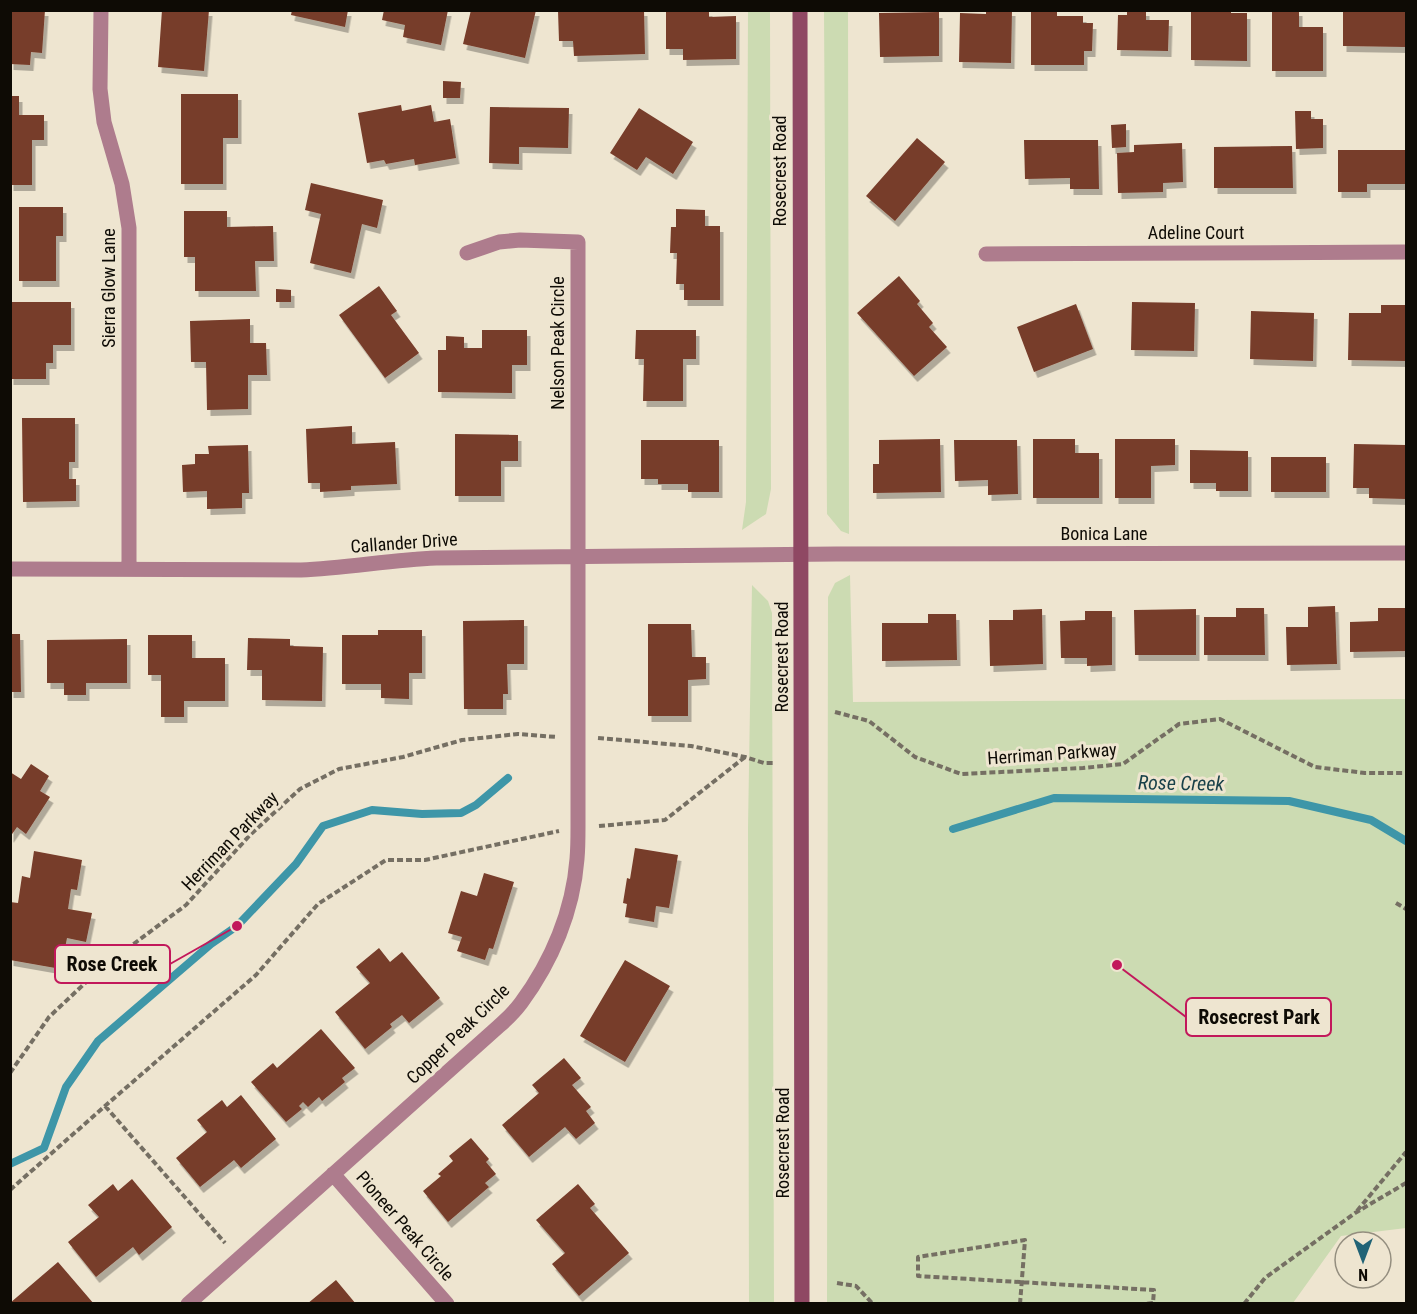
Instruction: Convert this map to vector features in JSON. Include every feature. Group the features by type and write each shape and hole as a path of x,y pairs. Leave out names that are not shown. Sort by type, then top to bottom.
{"main road":[{"name":"Rosecrest Road","path":"800,10 802,1304"}],"street":[{"name":"Sierra Glow Lane","path":"101,10 102,114 122,184 129,228 129,569"},
{"name":"Nelson Peak Circle","path":"467,253 499,242 520,240 578,242 578,557"},
{"name":"Adeline Court","path":"986,254 1407,252"},
{"name":"Bonica Lane","path":"801,555 1407,553"},
{"name":"Callander Drive","path":"10,569 301,570 414,559 801,555"},
{"name":"Copper Peak Circle","path":"188,1304 499,1026 520,1005 538,979 553,951 565,921 573,890 577,859 578,557"},
{"name":"Pioneer Peak Circle","path":"333,1174 447,1304"}],"path":[{"name":"Herriman Parkway","path":"835,711 869,721 915,757 961,774 1122,764 1179,724 1220,718 1315,767 1365,773 1407,773"},
{"name":"Herriman Parkway","path":"10,1073 49,1017 100,969 186,905 250,835 300,789 339,769 403,758 462,740 518,734 562,738"},
{"path":"598,738 691,746 764,763 773,763"},
{"path":"597,826 666,820 745,758"},
{"path":"10,1190 256,975 318,904 386,860 425,860 563,830"},
{"path":"1396,903 1407,909"},
{"path":"105,1106 226,1244"},
{"path":"1355,1213 1407,1152"},
{"path":"1244,1304 1265,1278 1355,1213 1407,1183"},
{"path":"1020,1304 1022,1282 1025,1240 918,1257 918,1276 1022,1282 1154,1290 1153,1303 1146,1304"},
{"path":"837,1283 856,1286 873,1304"}],"green space":[{"path":"748,11 770,11 771,489 766,514 742,530 746,502"},
{"path":"824,11 848,11 849,534 841,531 827,514"},
{"path":"850,575 853,702 1406,699 1406,1228 1333,1230 1333,1247 1293,1303 827,1303 828,597 835,583"},
{"path":"752,585 768,601 772,613 774,1304 749,1303 748,828"}],"building":[{"path":"10,10 45,10 42,53 31,52 30,65 10,64"},
{"path":"162,10 209,10 204,71 158,67"},
{"path":"292,10 348,10 345,27 291,15"},
{"path":"384,10 448,10 441,45 403,37 405,25 382,20"},
{"path":"471,10 536,10 525,58 463,44"},
{"path":"644,10 645,54 574,56 573,41 559,41 558,11"},
{"path":"666,10 709,10 709,17 736,16 736,59 683,60 683,49 666,49"},
{"path":"986,10 1012,10 1011,63 959,62 960,13 986,14"},
{"path":"1031,10 1057,10 1057,16 1083,16 1083,23 1093,23 1092,51 1084,51 1084,65 1031,65"},
{"path":"1127,10 1146,10 1146,20 1169,20 1168,51 1117,50 1118,15 1127,15"},
{"path":"1191,10 1231,10 1231,13 1247,13 1247,61 1191,60"},
{"path":"1272,10 1299,10 1299,27 1323,27 1323,71 1272,71"},
{"path":"1343,10 1406,12 1406,47 1343,46"},
{"path":"939,12 939,56 880,57 879,13"},
{"path":"443,81 461,82 460,98 443,98"},
{"path":"181,94 238,94 238,138 223,138 223,184 181,184"},
{"path":"10,96 19,96 19,115 44,115 44,140 32,140 32,185 10,185"},
{"path":"401,105 402,111 431,105 434,122 450,119 456,158 415,165 414,159 386,164 384,160 367,163 358,113"},
{"path":"490,107 569,108 568,148 519,147 519,164 489,163"},
{"path":"639,108 693,142 673,174 646,157 637,170 610,153"},
{"path":"1295,111 1311,111 1311,119 1323,119 1323,148 1296,149"},
{"path":"1126,124 1126,147 1112,148 1111,125"},
{"path":"917,138 945,162 895,221 866,196"},
{"path":"1024,140 1098,140 1099,189 1070,189 1070,178 1025,179"},
{"path":"1182,143 1183,182 1163,183 1163,192 1118,193 1117,153 1134,152 1134,145"},
{"path":"1292,146 1293,188 1214,188 1214,147"},
{"path":"1338,150 1406,150 1406,184 1367,184 1367,192 1338,192"},
{"path":"311,183 383,200 377,228 362,224 351,273 310,263 321,214 305,210"},
{"path":"19,207 63,207 63,236 56,236 56,281 19,281"},
{"path":"676,209 705,210 705,226 720,226 720,300 684,300 684,284 676,284 677,253 670,253 671,227 676,227"},
{"path":"184,211 227,211 227,227 273,226 274,261 255,261 256,291 195,291 195,257 184,257"},
{"path":"899,276 920,301 917,304 933,323 929,327 947,347 914,376 857,313"},
{"path":"379,286 397,311 391,315 419,353 385,378 339,315"},
{"path":"276,289 291,290 291,302 276,302"},
{"path":"10,302 71,302 71,345 53,345 53,363 46,363 46,379 10,379"},
{"path":"1132,302 1195,303 1194,351 1131,350"},
{"path":"1076,304 1093,349 1034,372 1017,327"},
{"path":"1381,305 1406,305 1406,361 1348,360 1349,313 1381,313"},
{"path":"1251,311 1314,313 1313,361 1250,359"},
{"path":"250,319 250,343 266,343 267,375 248,375 248,409 207,410 206,362 191,362 190,321"},
{"path":"482,330 527,330 527,365 512,365 512,393 438,392 438,350 446,350 446,336 464,337 464,348 482,348"},
{"path":"636,330 696,330 696,359 683,359 683,401 643,401 644,359 635,359"},
{"path":"22,418 75,418 75,462 69,462 69,479 76,479 76,501 23,502"},
{"path":"352,426 352,444 395,442 397,484 351,486 351,490 320,492 320,483 308,483 306,429"},
{"path":"455,434 518,435 518,461 501,461 501,496 455,496"},
{"path":"940,439 941,492 873,493 873,464 879,464 879,440"},
{"path":"1033,439 1075,439 1075,453 1099,453 1099,498 1033,498"},
{"path":"1115,439 1175,439 1175,465 1151,466 1151,498 1115,498"},
{"path":"641,440 719,440 719,492 688,492 688,484 658,484 658,479 641,479"},
{"path":"954,440 1017,440 1018,494 988,495 988,480 955,481"},
{"path":"1354,444 1406,445 1406,499 1369,498 1369,488 1353,488"},
{"path":"248,445 249,493 242,493 242,508 207,509 207,491 183,492 182,465 195,464 195,454 209,454 208,446"},
{"path":"1190,450 1248,451 1248,491 1216,491 1216,483 1190,483"},
{"path":"1271,457 1326,457 1326,492 1271,492"},
{"path":"1335,606 1337,664 1287,665 1286,627 1308,627 1308,607"},
{"path":"1236,608 1264,608 1265,655 1204,655 1204,617 1236,617"},
{"path":"1378,608 1406,608 1406,651 1350,652 1350,622 1378,621"},
{"path":"1042,609 1043,664 990,666 989,620 1013,620 1013,610"},
{"path":"1196,609 1196,655 1135,655 1134,610"},
{"path":"1085,611 1112,611 1112,665 1087,666 1087,658 1061,658 1060,621 1085,620"},
{"path":"928,614 956,614 957,660 882,661 882,623 928,623"},
{"path":"524,620 524,664 507,664 508,694 503,694 503,709 464,709 463,621"},
{"path":"648,624 691,624 692,657 706,657 706,679 688,680 688,716 648,716"},
{"path":"378,630 422,630 422,673 409,673 409,699 381,698 381,684 342,684 342,635 378,635"},
{"path":"10,634 20,634 21,692 10,692"},
{"path":"148,635 192,635 192,658 225,658 225,701 184,701 184,717 161,717 161,675 148,675"},
{"path":"248,638 290,639 290,646 323,647 322,701 262,700 262,670 247,670"},
{"path":"127,639 127,683 86,683 86,695 64,695 64,683 47,683 47,640"},
{"path":"31,764 49,776 40,791 50,797 26,834 17,827 10,837 10,772 21,779"},
{"path":"635,848 678,855 669,908 656,906 654,922 625,917 627,904 623,903"},
{"path":"34,851 82,860 77,890 71,889 68,909 92,913 86,942 67,938 61,969 10,960 10,902 18,903 22,876 30,878"},
{"path":"484,873 514,882 493,949 489,948 485,960 457,951 462,937 448,933 461,891 477,896"},
{"path":"379,948 390,962 402,952 440,998 409,1023 402,1015 390,1024 392,1027 365,1049 335,1012 370,983 356,967"},
{"path":"625,960 670,986 625,1062 580,1036"},
{"path":"321,1029 355,1068 342,1078 345,1082 322,1101 319,1097 308,1107 303,1102 299,1106 302,1109 286,1122 251,1082 273,1063 277,1068"},
{"path":"564,1058 581,1078 572,1085 591,1107 586,1111 595,1123 576,1139 565,1127 529,1157 502,1125 539,1093 532,1085"},
{"path":"241,1095 276,1139 241,1168 234,1160 200,1187 176,1158 207,1132 197,1120 222,1100 227,1107"},
{"path":"471,1138 489,1159 486,1162 496,1174 485,1183 489,1187 448,1222 423,1191 441,1176 438,1174 453,1161 449,1156"},
{"path":"132,1179 172,1227 139,1255 133,1247 96,1277 68,1242 99,1217 88,1205 113,1184 118,1191"},
{"path":"578,1184 595,1204 590,1208 629,1253 579,1296 552,1264 565,1253 536,1220"},
{"path":"58,1262 94,1304 10,1304 10,1303"},
{"path":"336,1280 356,1304 307,1304"}],"waterway":[{"name":"Rose Creek","path":"10,1164 44,1148 66,1087 98,1041 211,944 237,926 296,864 323,826 372,810 422,814 461,813 476,805 508,778"},
{"name":"Rose Creek","path":"953,829 1054,798 1289,801 1371,820 1406,841"}],"place":[{"name":"Rose Creek","path":"237,926"},
{"name":"Rosecrest Park","path":"1117,965"}]}
